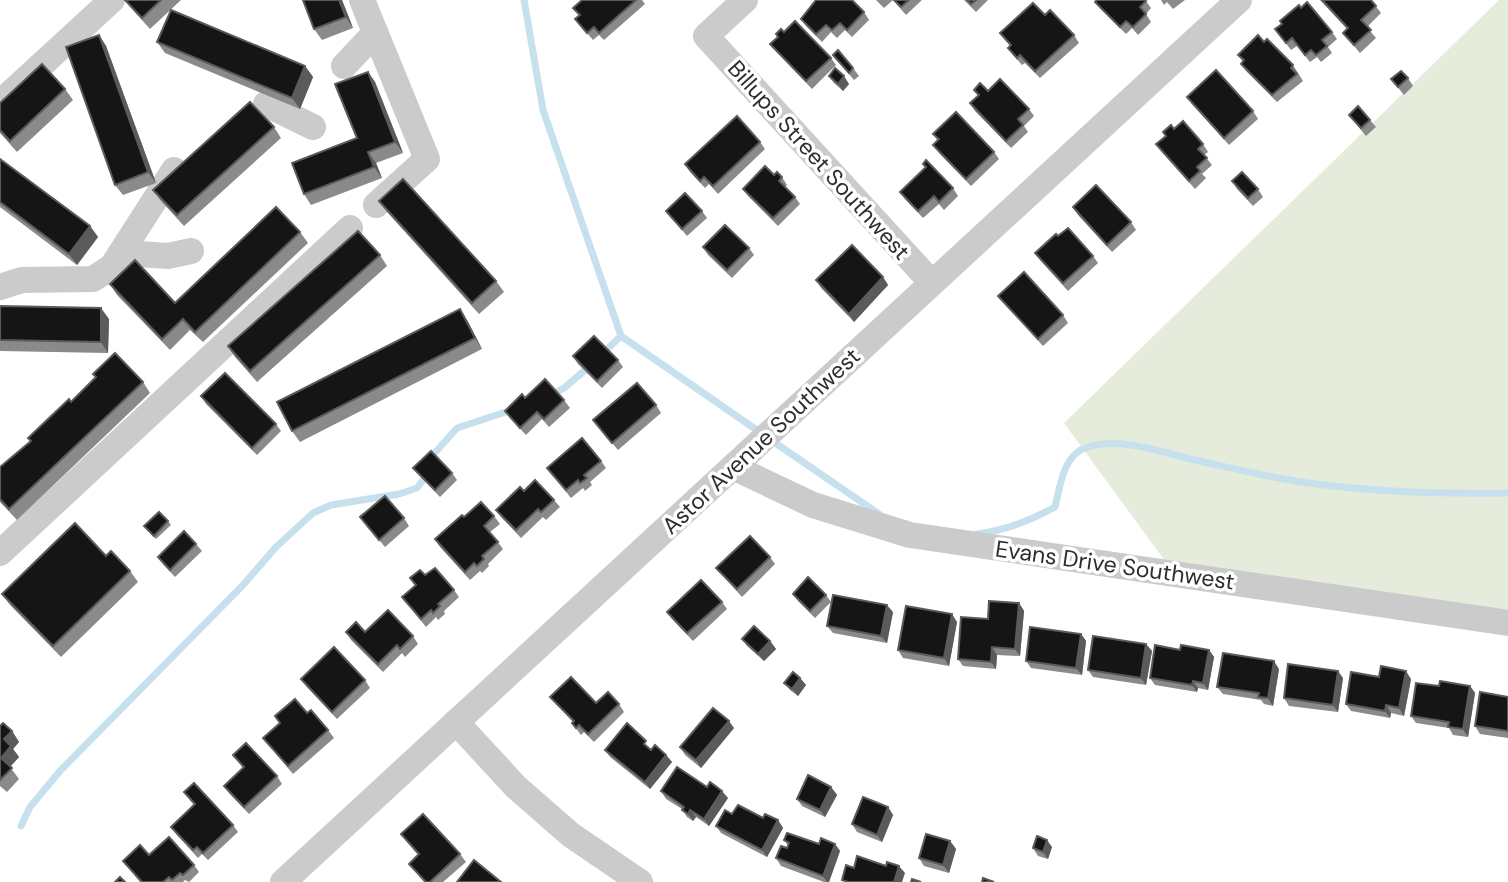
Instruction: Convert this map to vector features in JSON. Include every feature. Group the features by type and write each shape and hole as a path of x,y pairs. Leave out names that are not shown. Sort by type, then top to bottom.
{"street":[{"path":"0,103 112,0"},
{"path":"362,0 427,159 376,205"},
{"name":"Billups Street Southwest","path":"746,0 706,36 932,283"},
{"name":"Astor Avenue Southwest","path":"283,882 1239,0"},
{"path":"344,66 375,33"},
{"path":"266,104 313,127"},
{"path":"113,265 174,170"},
{"path":"0,553 351,228"},
{"path":"0,287 22,280 93,279 113,265 138,254 168,256 191,251"},
{"name":"Evans Drive Southwest","path":"733,467 813,505 910,535 1508,623"},
{"path":"456,722 516,788 571,835 640,882"}],"green space":[{"path":"1499,0 1508,0 1508,619 1176,576 1064,423"}],"building":[{"path":"125,0 161,0 142,18"},
{"path":"303,0 339,0 346,17 314,29"},
{"path":"582,0 636,0 599,33 594,27 587,33 575,19 580,15 573,8"},
{"path":"816,0 852,0 864,12 847,30 840,23 832,30 826,25 816,34 801,19"},
{"path":"894,0 909,0 901,7"},
{"path":"1145,0 1140,7 1146,14 1133,27 1126,21 1120,27 1095,2"},
{"path":"1322,0 1371,0 1376,6 1361,20 1371,30 1354,45 1343,33 1348,28"},
{"path":"1307,2 1332,32 1322,40 1327,46 1316,55 1311,50 1305,55 1292,38 1286,43 1275,29 1282,24 1280,21 1299,5 1301,8"},
{"path":"1033,3 1045,15 1050,10 1074,35 1035,71 1020,55 1017,58 1008,48 1011,45 1000,33"},
{"path":"171,10 305,66 292,98 157,42"},
{"path":"795,21 831,58 806,81 770,44 778,37 776,34 781,29 784,32"},
{"path":"99,35 148,172 115,185 66,47"},
{"path":"1258,35 1264,42 1267,39 1293,65 1291,68 1297,74 1272,95 1241,64 1244,60 1238,55"},
{"path":"838,50 853,68 849,73 833,55"},
{"path":"42,64 65,89 10,141 0,130 0,103"},
{"path":"835,68 844,76 838,84 829,76"},
{"path":"1216,70 1253,111 1224,138 1187,97"},
{"path":"1401,71 1408,78 1398,87 1391,79"},
{"path":"368,72 395,142 368,152 374,167 304,194 292,163 357,138 335,84"},
{"path":"1000,79 1029,109 1018,119 1023,125 1006,141 970,103 979,95 974,90 980,83 988,91"},
{"path":"250,102 274,127 177,215 153,190"},
{"path":"1358,106 1370,120 1361,128 1349,115"},
{"path":"956,112 994,152 966,179 933,145 939,139 933,134"},
{"path":"737,116 760,142 713,186 704,177 700,181 685,164"},
{"path":"1183,121 1203,144 1198,149 1207,158 1197,167 1200,171 1189,181 1156,144 1166,136 1163,132 1171,125 1174,129"},
{"path":"0,159 90,226 69,254 0,202"},
{"path":"926,160 953,188 939,202 934,196 918,211 900,192 926,167 923,164"},
{"path":"765,166 774,175 777,172 782,177 779,181 795,197 773,218 743,189"},
{"path":"1242,172 1258,189 1248,198 1232,181"},
{"path":"403,179 496,281 472,303 379,201"},
{"path":"1096,185 1131,222 1107,245 1073,207"},
{"path":"685,193 702,211 682,229 666,211"},
{"path":"276,207 300,232 195,332 183,319 162,339 110,284 135,260 175,303"},
{"path":"725,225 749,248 727,270 703,247"},
{"path":"1068,228 1093,256 1063,283 1035,253 1056,234 1058,236"},
{"path":"358,231 380,255 250,371 228,346"},
{"path":"852,245 883,277 849,314 816,280"},
{"path":"1024,272 1063,315 1038,339 998,296"},
{"path":"0,306 101,308 101,342 0,340"},
{"path":"460,309 475,338 292,431 277,402"},
{"path":"594,336 618,360 597,381 573,356"},
{"path":"115,353 143,382 9,509 0,499 0,467 31,441 28,438 69,399 71,402 96,377 93,374"},
{"path":"225,373 276,424 252,448 201,396"},
{"path":"545,379 564,400 544,419 537,412 520,428 505,411 522,394 525,398"},
{"path":"637,383 656,405 612,443 593,420"},
{"path":"582,438 601,461 584,475 587,478 580,483 578,480 566,490 547,468"},
{"path":"431,451 452,473 435,490 413,468"},
{"path":"535,480 554,500 541,512 538,509 516,530 496,510 520,487 524,491"},
{"path":"385,496 404,518 379,540 360,517"},
{"path":"481,502 494,516 484,526 498,542 482,556 484,559 477,566 474,563 465,572 435,539"},
{"path":"159,512 168,521 154,536 144,526"},
{"path":"75,523 106,556 111,551 130,571 53,646 2,594"},
{"path":"184,531 196,544 170,570 158,557"},
{"path":"750,536 770,557 737,589 716,568"},
{"path":"435,568 454,590 438,604 440,606 433,613 431,610 421,619 402,597 416,585 410,578 420,570 425,575"},
{"path":"808,577 826,595 810,611 793,594"},
{"path":"701,580 722,602 687,633 667,612"},
{"path":"833,595 887,605 881,636 827,626"},
{"path":"989,601 1019,603 1015,649 992,647 991,662 958,659 961,617 988,619"},
{"path":"906,606 952,614 944,658 898,650"},
{"path":"388,610 413,636 400,649 397,645 378,664 346,632 356,622 365,632"},
{"path":"754,626 770,641 758,654 742,639"},
{"path":"1030,627 1081,634 1076,668 1026,661"},
{"path":"1093,636 1146,644 1141,678 1088,670"},
{"path":"1155,645 1180,650 1181,645 1209,650 1203,683 1193,681 1192,685 1150,678"},
{"path":"334,647 365,680 332,712 301,679"},
{"path":"1223,653 1274,661 1268,698 1258,697 1259,693 1217,687"},
{"path":"1288,664 1338,671 1333,705 1284,698"},
{"path":"1381,666 1406,671 1399,708 1386,705 1385,711 1346,704 1351,672 1379,677"},
{"path":"793,672 800,678 792,689 784,683"},
{"path":"571,677 596,703 608,692 619,704 588,734 579,725 576,728 572,723 574,721 550,697"},
{"path":"1440,681 1470,686 1463,729 1448,727 1449,722 1411,716 1416,683 1439,686"},
{"path":"1480,692 1508,697 1508,731 1475,726"},
{"path":"295,699 307,713 311,710 328,730 288,766 263,738 280,723 275,716"},
{"path":"713,708 729,721 696,760 680,747"},
{"path":"3,723 12,731 4,739 11,746 1,758 12,768 0,780 0,726"},
{"path":"627,723 646,741 644,744 651,750 655,745 666,755 645,782 605,750"},
{"path":"246,743 277,776 244,807 224,786 244,767 233,755"},
{"path":"677,767 707,787 710,782 722,791 704,819 690,810 688,814 682,810 684,807 661,791"},
{"path":"808,775 831,787 820,810 797,799"},
{"path":"194,783 233,825 203,853 197,847 193,850 171,827 195,804 184,792"},
{"path":"863,797 888,807 877,835 852,824"},
{"path":"738,805 763,818 765,814 778,820 762,850 716,826 725,810 732,814"},
{"path":"423,814 460,854 430,882 426,882 409,864 419,854 401,834"},
{"path":"787,833 819,844 821,838 835,844 823,876 776,858 781,846 787,848 789,843 784,840"},
{"path":"926,834 950,841 943,865 919,858"},
{"path":"1037,836 1047,840 1043,852 1033,848"},
{"path":"169,837 194,865 172,880 169,877 163,882 142,882 123,861 140,845 149,855"},
{"path":"857,856 886,866 887,862 899,866 894,882 842,880 846,865 854,868"},
{"path":"474,860 501,882 457,882"}],"waterway":[{"path":"524,0 543,110 621,336 761,433"},
{"path":"601,355 621,336"},
{"path":"549,396 564,388 590,366"},
{"path":"431,461 432,456 457,428 512,410"},
{"path":"771,440 879,514"},
{"path":"977,534 1018,524 1055,507 1067,465 1078,452 1097,445 1138,446 1253,473 1316,484 1412,492 1508,493"},
{"path":"21,826 30,807 60,771 244,584 276,547 313,513 331,505 399,494 417,488 429,472"}]}
